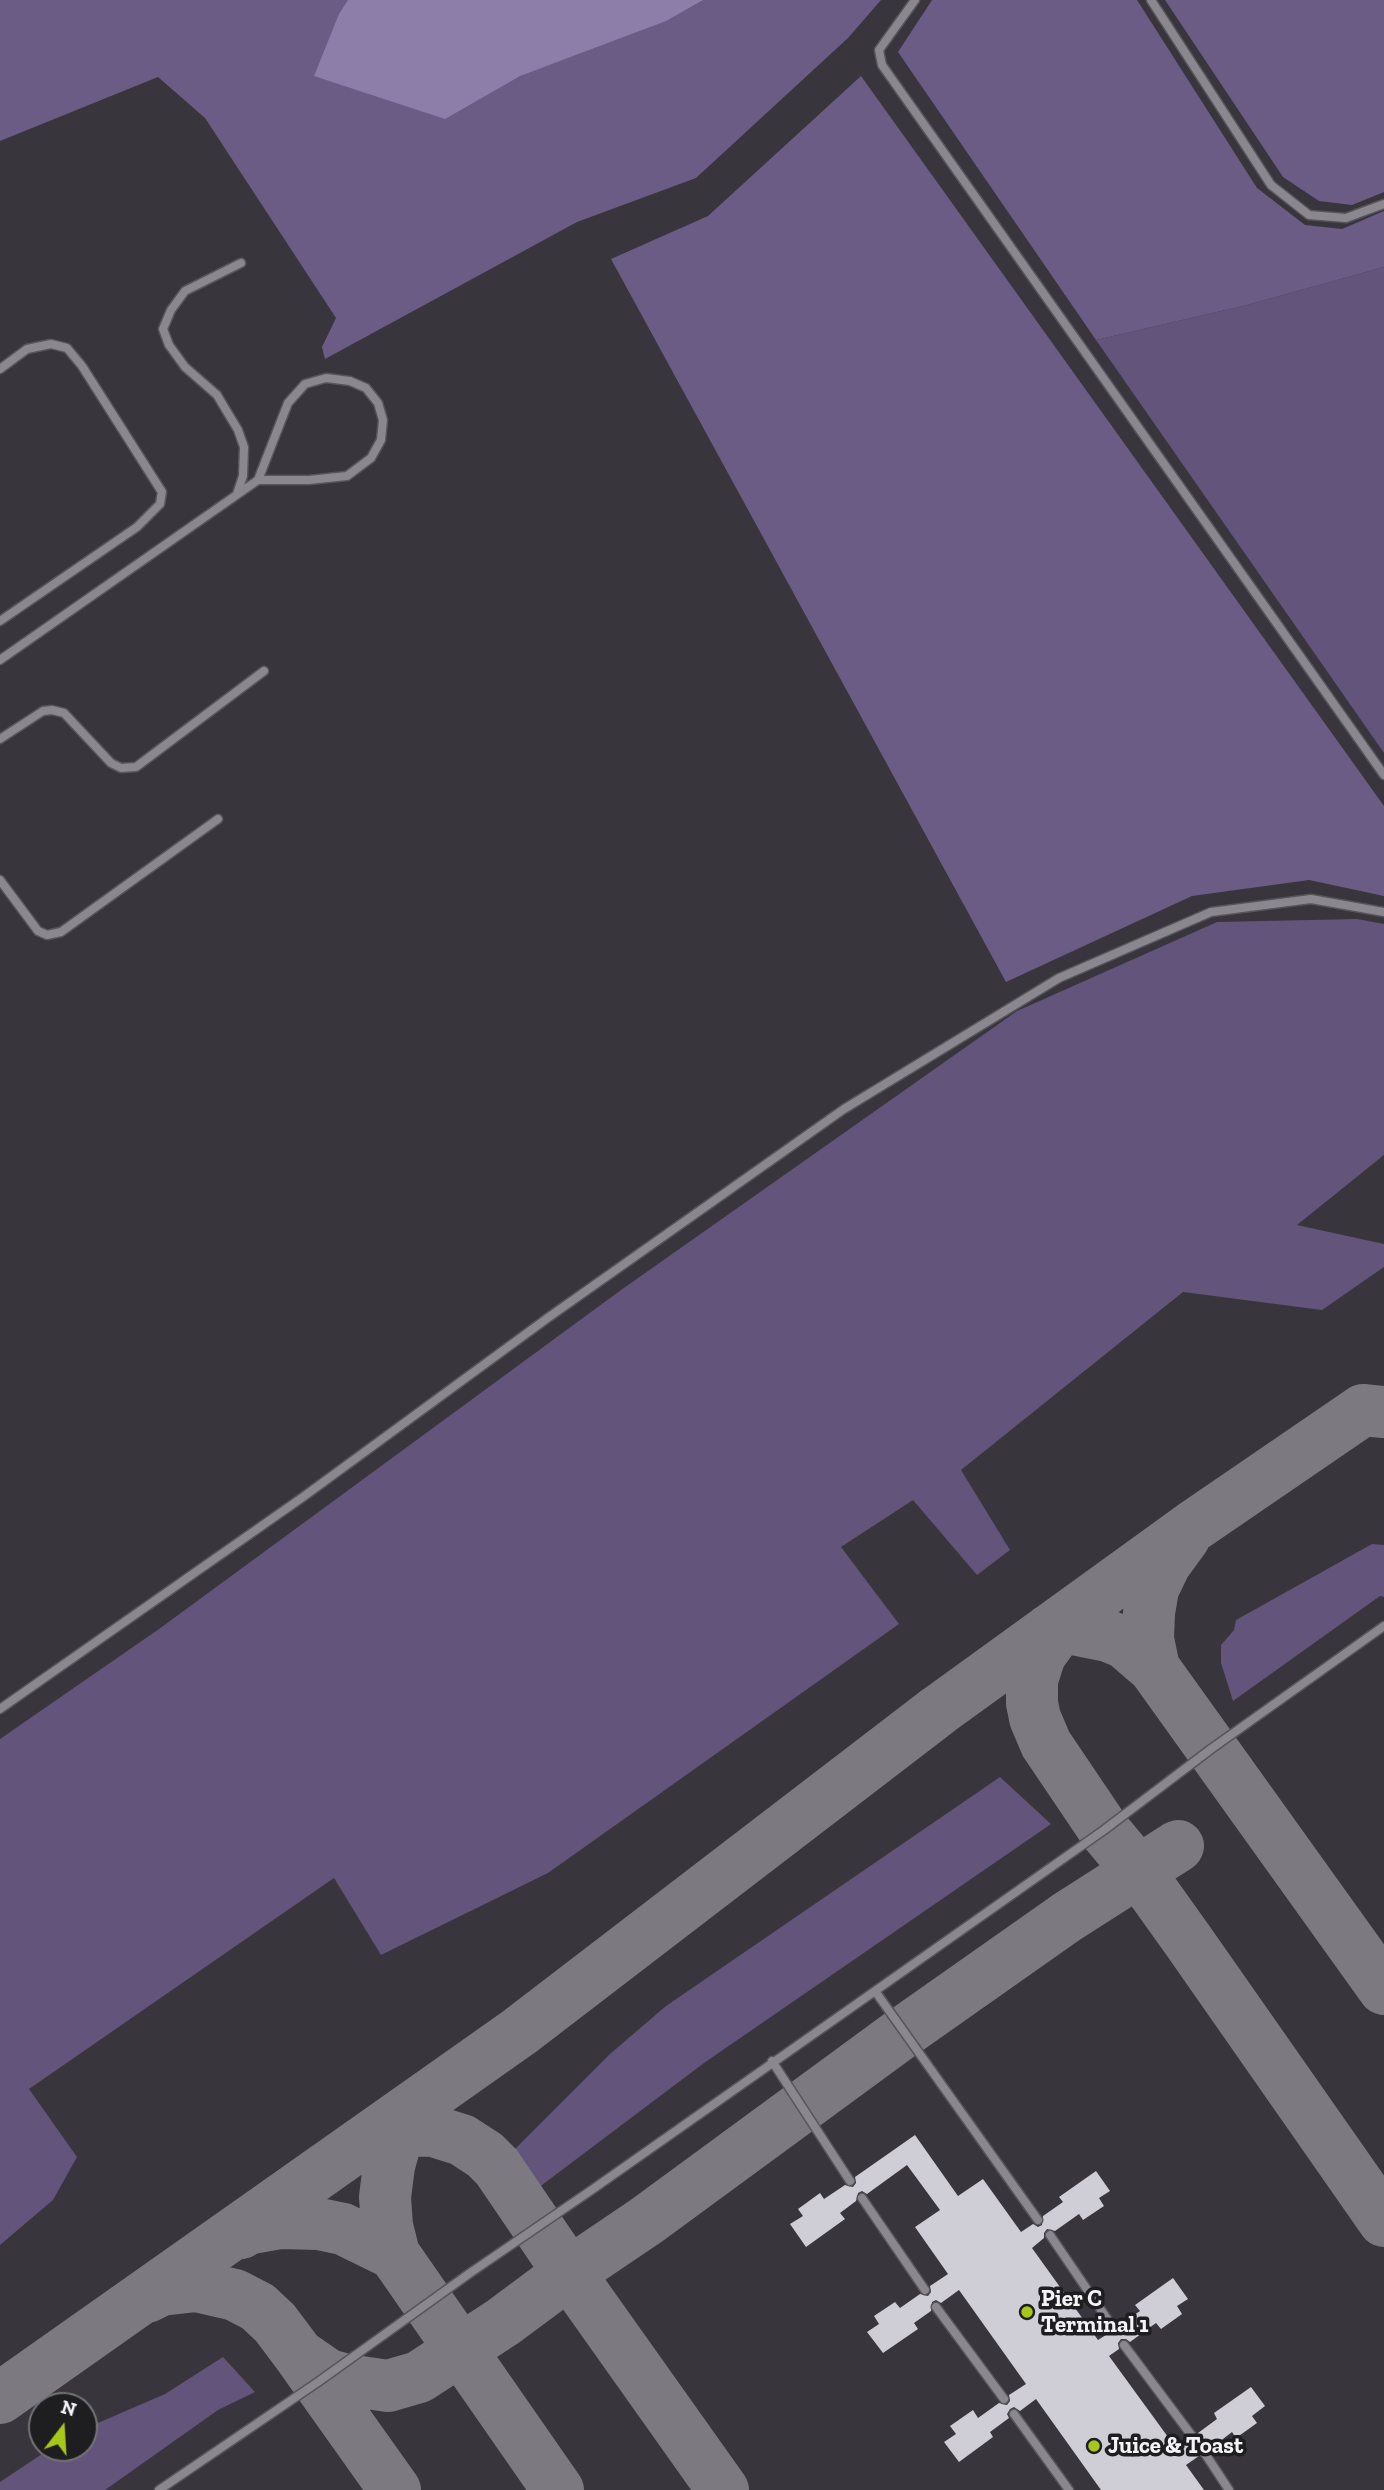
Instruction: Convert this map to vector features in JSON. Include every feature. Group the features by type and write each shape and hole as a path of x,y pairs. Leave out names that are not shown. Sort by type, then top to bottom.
{"lane":[{"path":"915,0 878,50 882,65 1384,775"},
{"path":"1151,0 1271,185 1309,215 1346,218 1384,204"},
{"path":"237,494 243,476 244,447 238,430 217,395 185,367 169,345 163,329 171,310 185,291 241,263"},
{"path":"0,369 27,349 51,344 67,348 82,366 162,492 160,504 137,527 0,621"},
{"path":"0,660 258,480 309,480 347,476 371,458 381,440 383,420 378,403 366,388 350,381 326,378 305,384 288,402 258,480"},
{"path":"0,739 43,711 52,710 64,713 111,763 121,768 136,767 264,671"},
{"path":"0,880 37,932 47,935 61,932 218,819"},
{"path":"0,1709 303,1497 549,1317 844,1109 1059,978 1211,912 1311,899 1384,912"},
{"path":"159,2490 318,2382 1104,1830 1211,1749 1384,1626"},
{"path":"875,1991 1038,2220"},
{"path":"772,2061 850,2181"},
{"path":"862,2198 925,2290"},
{"path":"1050,2235 1114,2329"},
{"path":"936,2307 1004,2399"},
{"path":"1124,2345 1192,2436"},
{"path":"1014,2414 1069,2490"},
{"path":"1204,2452 1229,2490"}],"shaded area":[{"path":"0,0 881,0 848,38 696,178 577,222 325,359 322,347 336,318 205,118 158,77 0,141"},
{"path":"348,0 703,0 666,21 520,76 445,119 314,76 339,14"},
{"path":"932,0 1137,0 1257,188 1305,225 1342,229 1384,211 1384,267 1247,305 1096,340 898,52"},
{"path":"1165,0 1384,0 1384,192 1352,205 1319,201 1283,177"},
{"path":"861,76 1384,806 1384,896 1309,880 1192,896 1006,982 611,259 708,216"},
{"path":"1384,267 1384,753 1096,340 1247,305"},
{"path":"1357,919 1384,924 1384,1155 1297,1225 1384,1244 1384,1267 1322,1310 1183,1292 961,1470 1010,1550 977,1575 913,1500 841,1547 899,1624 548,1873 381,1955 334,1878 29,2089 77,2157 53,2200 0,2245 0,1739 159,1629 621,1290 1017,1011 1217,922"},
{"path":"1372,1544 1384,1545 1384,1597 1380,1596 1233,1701 1221,1663 1221,1645 1234,1630 1236,1620"},
{"path":"1000,1777 1051,1824 704,2063 538,2188 512,2152 610,2054 666,2006"},
{"path":"223,2357 255,2392 218,2410 105,2490 0,2490 0,2482 30,2462 98,2462 98,2423 165,2394"}],"building":[{"name":"Pier C Terminal 1","path":"915,2135 958,2196 983,2179 1021,2232 1033,2224 1038,2227 1042,2225 1043,2216 1063,2202 1059,2197 1096,2171 1110,2191 1099,2198 1104,2206 1083,2220 1079,2214 1055,2231 1047,2229 1044,2238 1032,2248 1098,2340 1109,2333 1118,2334 1119,2325 1140,2311 1135,2305 1173,2278 1188,2299 1177,2306 1182,2314 1161,2329 1156,2323 1130,2342 1121,2339 1118,2343 1119,2349 1109,2356 1176,2448 1187,2440 1192,2443 1196,2441 1198,2433 1217,2419 1214,2413 1251,2387 1265,2406 1252,2416 1257,2423 1236,2438 1232,2432 1210,2449 1201,2446 1198,2450 1199,2456 1186,2465 1204,2490 1101,2490 1036,2399 1020,2411 1014,2407 1010,2409 1007,2414 1009,2418 990,2432 993,2437 959,2462 944,2442 956,2434 950,2426 973,2410 978,2418 999,2403 1007,2405 1010,2401 1009,2395 1026,2384 959,2290 941,2303 936,2300 932,2302 931,2311 914,2323 918,2329 883,2353 867,2332 879,2324 874,2316 895,2302 900,2308 920,2294 928,2296 931,2292 930,2286 948,2274 915,2227 940,2210 907,2165 867,2194 862,2191 858,2193 856,2201 840,2213 845,2219 806,2247 790,2224 803,2216 798,2209 820,2193 824,2199 845,2185 853,2187 856,2183 855,2177"}],"taxiway":[{"path":"0,2398 519,2032 939,1710 1192,1527 1363,1410 1384,1412"},
{"path":"1154,1668 1148,1639 1153,1589 1165,1564 1184,1538"},
{"path":"1061,1626 1040,1655 1032,1680 1035,1718 1046,1744 1104,1830 1139,1872 1384,2221"},
{"path":"1049,1630 1073,1629 1108,1636 1125,1643 1154,1668 1384,1989"},
{"path":"299,2355 328,2375 347,2380 388,2386 419,2377 503,2322 646,2221 905,2031 1067,1917 1178,1846"},
{"path":"241,2233 247,2229 281,2223 319,2224 343,2229 394,2254 387,2226 385,2197 389,2166 395,2144 418,2110"},
{"path":"371,2140 404,2130 433,2131 462,2140 485,2155 497,2167 723,2490"},
{"path":"394,2254 558,2490"},
{"path":"147,2297 161,2290 196,2286 235,2295 258,2307 275,2323 299,2355 395,2490"}],"place":[{"name":"Pier C Terminal 1","path":"1027,2312"},
{"name":"Juice & Toast","path":"1094,2446"}]}
